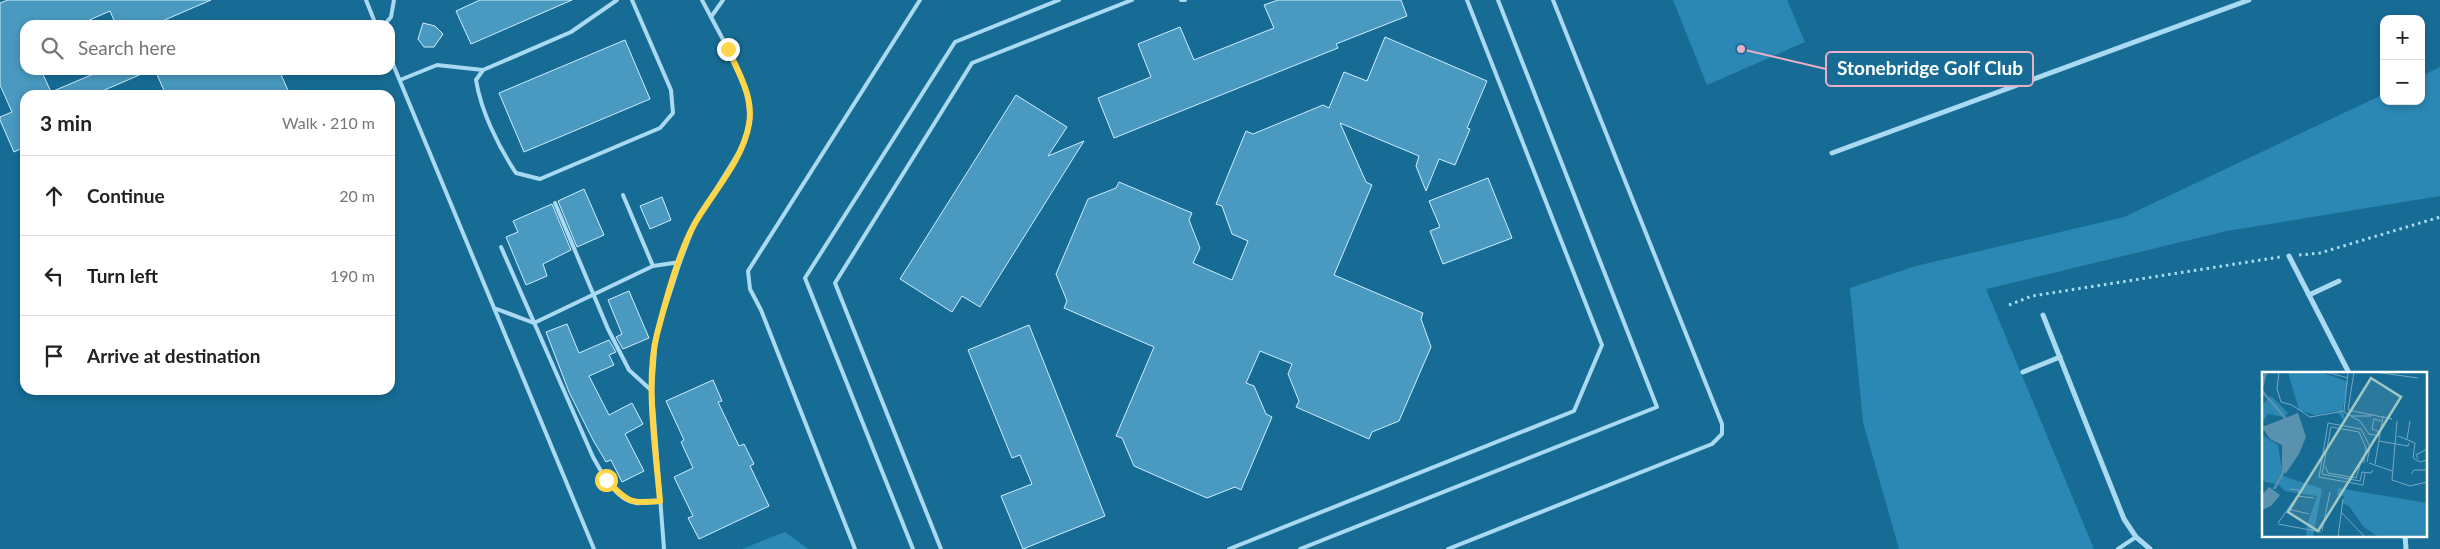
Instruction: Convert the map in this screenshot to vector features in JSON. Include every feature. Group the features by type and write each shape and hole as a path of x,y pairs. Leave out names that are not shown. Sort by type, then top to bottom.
{"street":[{"path":"1832,153 2249,0"},
{"path":"2289,256 2348,372"},
{"path":"2309,295 2339,281"},
{"path":"2042,315 2124,519 2136,537 2150,549"},
{"path":"2023,372 2060,357"},
{"path":"2405,536 2406,549"}],"lane":[{"path":"366,0 374,20"},
{"path":"388,20 391,17 394,0"},
{"path":"400,80 437,65 483,70 572,32 617,0"},
{"path":"483,70 476,80 478,92 505,156 516,173 540,179 660,128 673,112 671,90 632,0"},
{"path":"664,549 652,391 656,336 694,225 742,147 750,123 748,92 702,0"},
{"path":"711,17 724,0"},
{"path":"855,549 761,310 750,289 748,272 920,0"},
{"path":"913,549 805,278 955,42 1059,0"},
{"path":"941,549 835,283 972,64 1132,0"},
{"path":"1229,549 1574,410 1602,345 1467,0"},
{"path":"1300,549 1657,407 1498,0"},
{"path":"1448,549 1712,444 1722,434 1722,424 1553,0"},
{"path":"395,68 594,549"},
{"path":"623,195 653,266"},
{"path":"555,203 594,296 629,370 652,391"},
{"path":"501,247 593,458 606,480 626,500 636,503 660,501"},
{"path":"494,308 534,323 594,296 653,266 680,262"},
{"path":"2118,549 2136,537"}],"path":[{"path":"2009,305 2032,296 2289,256 2320,253 2440,217"}],"shaded area":[{"path":"1673,0 1787,0 1805,42 1707,85"},
{"path":"2440,67 2440,196 2227,231 1986,289 2094,549 1899,549 1863,422 1850,288 1916,266 2124,217 2380,96 2380,105 2425,105 2425,74"},
{"path":"785,532 808,549 742,549"}],"building":[{"path":"8,0 211,0 165,20 114,20 110,11 89,20 20,20 20,75 43,75 50,90 20,90 20,149 14,152 0,120 0,117 12,112 0,85 0,3"},
{"path":"480,0 572,0 471,44 456,11"},
{"path":"1278,0 1401,0 1407,16 1336,44 1338,48 1114,138 1098,98 1151,77 1138,44 1180,27 1194,60 1274,28 1264,5"},
{"path":"423,23 435,26 443,34 434,47 424,47 418,39"},
{"path":"1385,37 1487,81 1467,128 1470,129 1455,165 1439,159 1426,191 1416,166 1419,156 1340,123 1366,182 1372,185 1334,275 1423,313 1421,319 1431,347 1399,421 1372,432 1369,439 1296,407 1299,401 1288,374 1292,364 1260,351 1246,383 1254,386 1266,414 1272,417 1241,490 1235,487 1207,498 1134,466 1122,438 1116,436 1154,347 1064,308 1067,301 1056,274 1088,199 1116,188 1119,182 1192,213 1189,220 1200,248 1193,263 1232,280 1248,241 1232,234 1222,206 1216,204 1246,131 1253,134 1323,105 1329,108 1344,72 1367,81"},
{"path":"625,40 650,99 524,152 499,93"},
{"path":"91,75 139,75 105,90 56,90"},
{"path":"157,75 281,75 288,90 164,90"},
{"path":"1016,95 1067,127 1048,156 1084,141 980,307 962,296 952,312 900,279"},
{"path":"1488,178 1512,238 1443,264 1430,231 1440,227 1429,201"},
{"path":"584,189 604,235 577,247 558,201"},
{"path":"662,197 671,220 650,229 640,206"},
{"path":"552,204 571,250 543,264 547,276 526,285 506,237 518,232 513,221"},
{"path":"629,291 649,338 623,349 616,337 622,334 608,300"},
{"path":"567,324 579,353 609,340 616,352 609,355 614,365 589,376 609,415 632,403 643,424 625,434 644,471 622,482 611,460 606,462 593,440 569,392 546,332"},
{"path":"1029,325 1105,516 1023,549 1001,496 1032,484 1020,455 1012,458 968,350"},
{"path":"713,380 722,401 718,402 739,446 744,444 754,464 750,466 769,506 699,539 688,518 693,516 674,477 693,468 681,442 684,440 666,401"}],"place":[{"name":"Stonebridge Golf Club","path":"1741,49"}],"route":[{"path":"606,480 626,500 636,503 660,501 652,391 656,336 694,225 742,147 750,123 748,92 728,49"}]}
